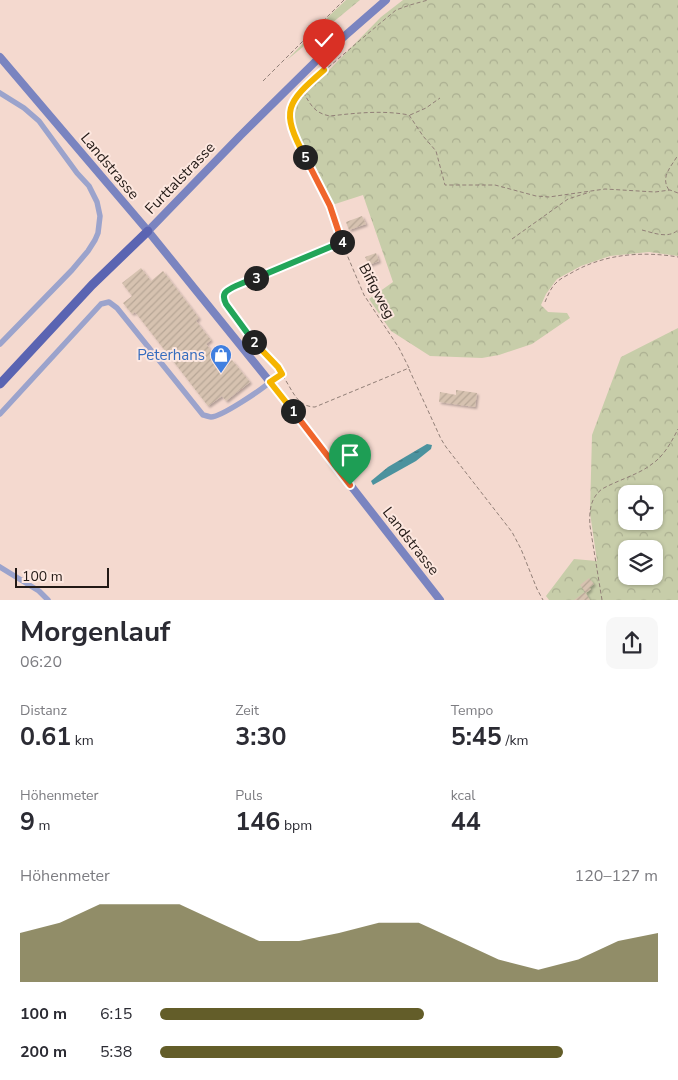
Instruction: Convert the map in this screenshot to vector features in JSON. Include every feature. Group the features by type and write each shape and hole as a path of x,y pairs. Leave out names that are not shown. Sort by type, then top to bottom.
{"highway":[{"name":"Furttalstrasse","path":"0,384 92,285 148,231"}],"main road":[{"name":"Furttalstrasse","path":"148,231 302,75 386,0"},
{"name":"Landstrasse","path":"0,57 148,231 270,382 440,600"}],"street":[{"path":"0,93 24,108 39,122 89,186 97,202 100,216 98,233 88,251 0,344"},
{"path":"0,414 101,304 109,302 118,308 203,415 210,417 218,416 258,392 270,382"},
{"path":"0,567 39,591 48,600"}],"path":[{"path":"263,81 344,0"},
{"name":"Bifigweg","path":"428,0 396,10 324,70 295,100 290,108 290,124 297,142 330,206 342,243 364,295 409,368 441,439 512,532 543,600"},
{"path":"302,91 313,108 318,113 326,116 363,112 409,115 426,108 440,98"},
{"path":"409,115 436,151 445,185 495,185 536,196 604,189 655,192 670,190 678,193"},
{"path":"670,190 665,182 666,176 678,155"},
{"path":"512,239 568,199 593,191"},
{"path":"642,230 663,235 672,234 678,230"},
{"path":"342,243 228,290 224,293 226,304 247,334 278,367 301,403 308,407 315,407 409,368"},
{"path":"545,302 552,287 560,279 581,267 602,260 640,254 678,257"},
{"path":"270,382 282,374"},
{"path":"602,600 589,515 593,498 602,489 652,464 662,455 678,431"}],"green space":[{"path":"346,0 360,0 287,60 330,15"},
{"path":"403,0 678,0 678,256 649,252 610,256 581,266 557,279 546,294 541,305 548,312 567,313 570,318 532,344 499,355 482,358 430,356 391,331 369,299 393,282 363,195 332,205 293,137 285,115 381,17"},
{"path":"678,328 678,600 549,600 546,596 574,559 597,561 590,513 592,435 621,357"}],"water":[{"path":"427,444 432,445 431,449 416,461 373,485 371,481 388,467"}],"building":[{"path":"362,216 366,224 349,230 346,222"},
{"path":"376,253 379,261 369,265 365,257"},
{"path":"141,268 151,281 163,271 199,318 196,321 211,340 206,344 224,367 232,360 250,382 226,401 222,396 208,406 135,312 132,314 123,303 132,296 122,283"},
{"path":"456,390 477,393 475,407 439,402 440,392 456,395"},
{"path":"589,578 594,584 586,593 580,585"},
{"path":"585,592 590,600 574,600"}],"place":[{"name":"Peterhans","path":"221,374"}],"route":[{"path":"324,70 295,100 290,108 289,118 297,142 330,206 342,243 228,290 224,293 224,298 226,304 247,334 278,367 282,374 270,382 350,485"}]}
